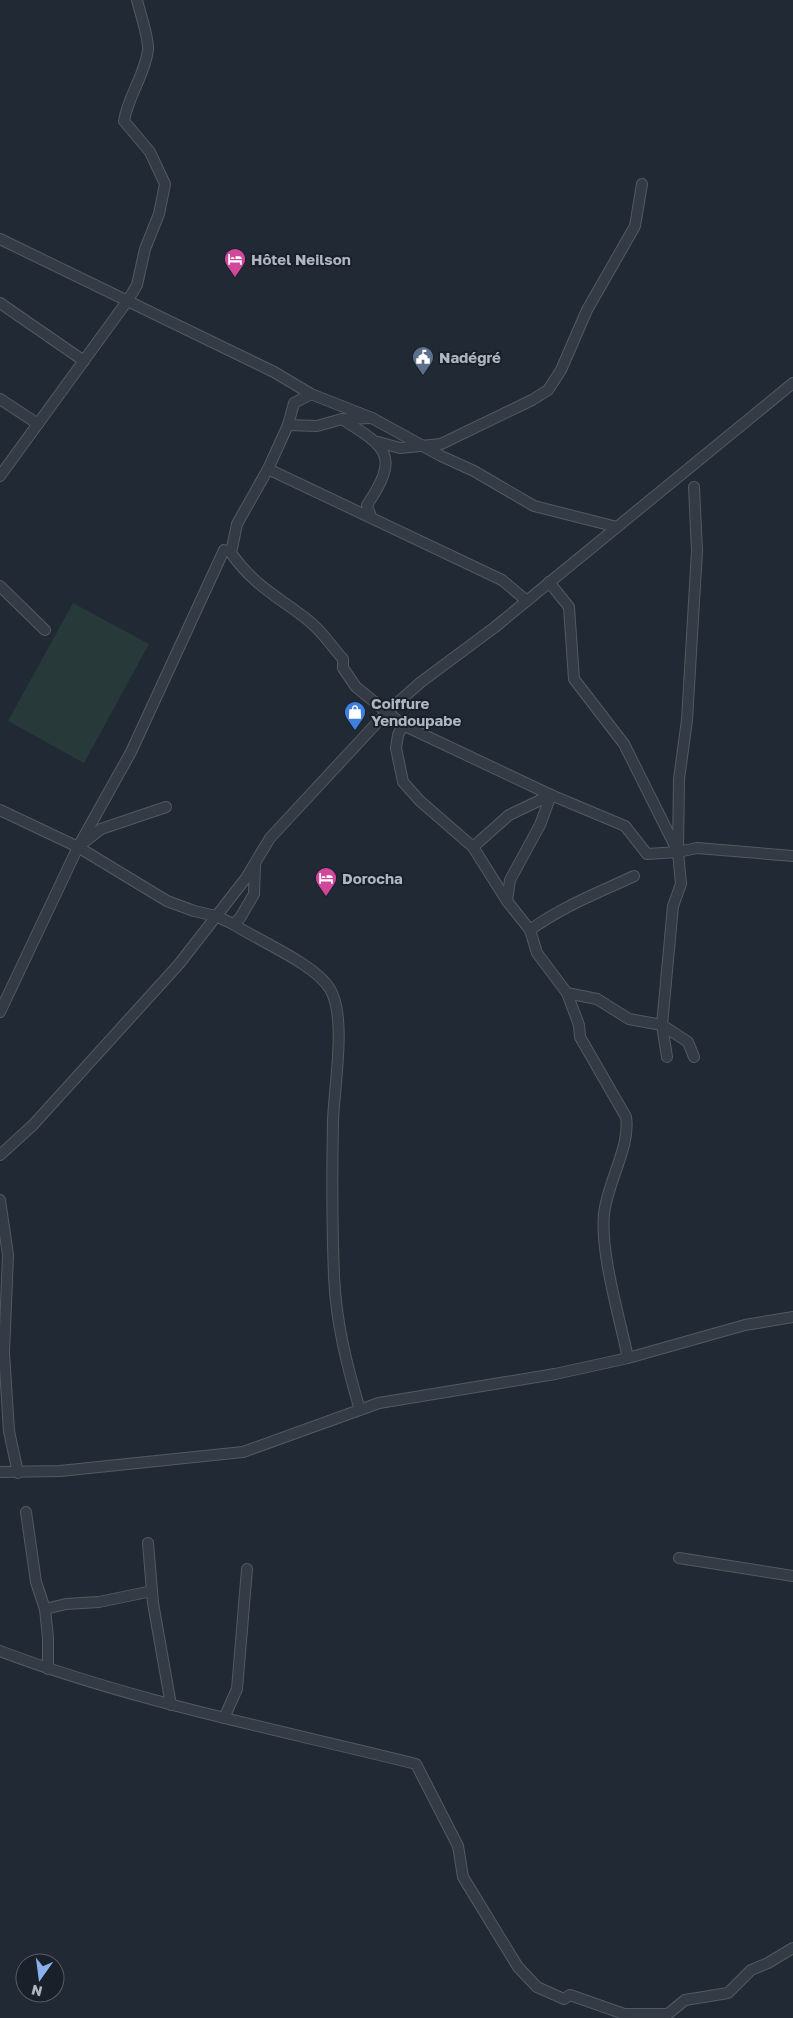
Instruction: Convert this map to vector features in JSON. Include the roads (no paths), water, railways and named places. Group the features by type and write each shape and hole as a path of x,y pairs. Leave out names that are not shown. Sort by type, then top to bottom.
{"street":[{"path":"0,476 128,300 137,285 145,250 159,214 165,184 150,152 124,121 127,107 139,81 148,49 137,0"},
{"path":"342,419 378,442 400,448 441,444 532,400 548,390 561,370 587,310 635,226 642,184"},
{"path":"0,239 274,372 311,394 372,418 474,471 534,506 617,527"},
{"path":"0,303 84,361"},
{"path":"0,1155 33,1125 179,964 255,865 270,838 387,712 421,682 527,601 793,383"},
{"path":"311,394 294,403 288,425 268,469 237,524 231,553 260,587 311,622 343,659 343,668 356,687 403,725 551,795 625,826 647,854 678,852 698,848 793,856"},
{"path":"0,399 38,424"},
{"path":"288,425 318,426 342,419 372,418"},
{"path":"371,517 367,505 384,476 386,458 378,442"},
{"path":"268,469 502,580 527,601"},
{"path":"667,1057 662,1025 673,906 681,884 678,852 679,779 687,720 698,551 694,487"},
{"path":"0,1012 78,847 131,752 224,550"},
{"path":"549,582 569,607 574,679 624,744 678,852"},
{"path":"0,586 45,630"},
{"path":"403,725 398,735 396,748 403,782 420,801 473,847 507,901 530,930 537,953 567,993 579,1025 580,1037 626,1117 627,1129 606,1198 604,1215 606,1251 628,1358"},
{"path":"473,847 509,815 551,795"},
{"path":"507,901 510,880 540,825 551,795"},
{"path":"78,847 100,829 166,807"},
{"path":"0,810 78,847 167,901 194,911 216,916 233,924 313,970 330,989 337,1014 338,1038 333,1122 336,1300 342,1345 360,1410"},
{"path":"233,924 240,918 254,894 255,865"},
{"path":"530,930 551,915 580,899 634,876"},
{"path":"567,993 597,999 629,1019 662,1025 688,1042 694,1057"},
{"path":"0,1200 8,1255 4,1352 9,1432 18,1472"},
{"path":"0,1472 60,1470 243,1452 360,1410 388,1402 470,1389 628,1358 745,1325 793,1317"},
{"path":"26,1512 36,1582 45,1609 48,1638 48,1669"},
{"path":"148,1542 152,1591 171,1705"},
{"path":"679,1558 793,1576"},
{"path":"224,1718 237,1689 247,1569"},
{"path":"45,1609 66,1604 99,1602 152,1591"},
{"path":"0,1651 48,1669 171,1705 416,1764 458,1846 462,1877 518,1967 537,1987 564,1999 570,1995 624,2014 668,2014 685,2000 728,1993 751,1970 774,1960 793,1948"}],"place":[{"name":"Hôtel Neilson","path":"235,278"},
{"name":"Nadégré","path":"423,376"},
{"name":"Coiffure Yendoupabe","path":"355,731"},
{"name":"Dorocha","path":"326,897"}]}
